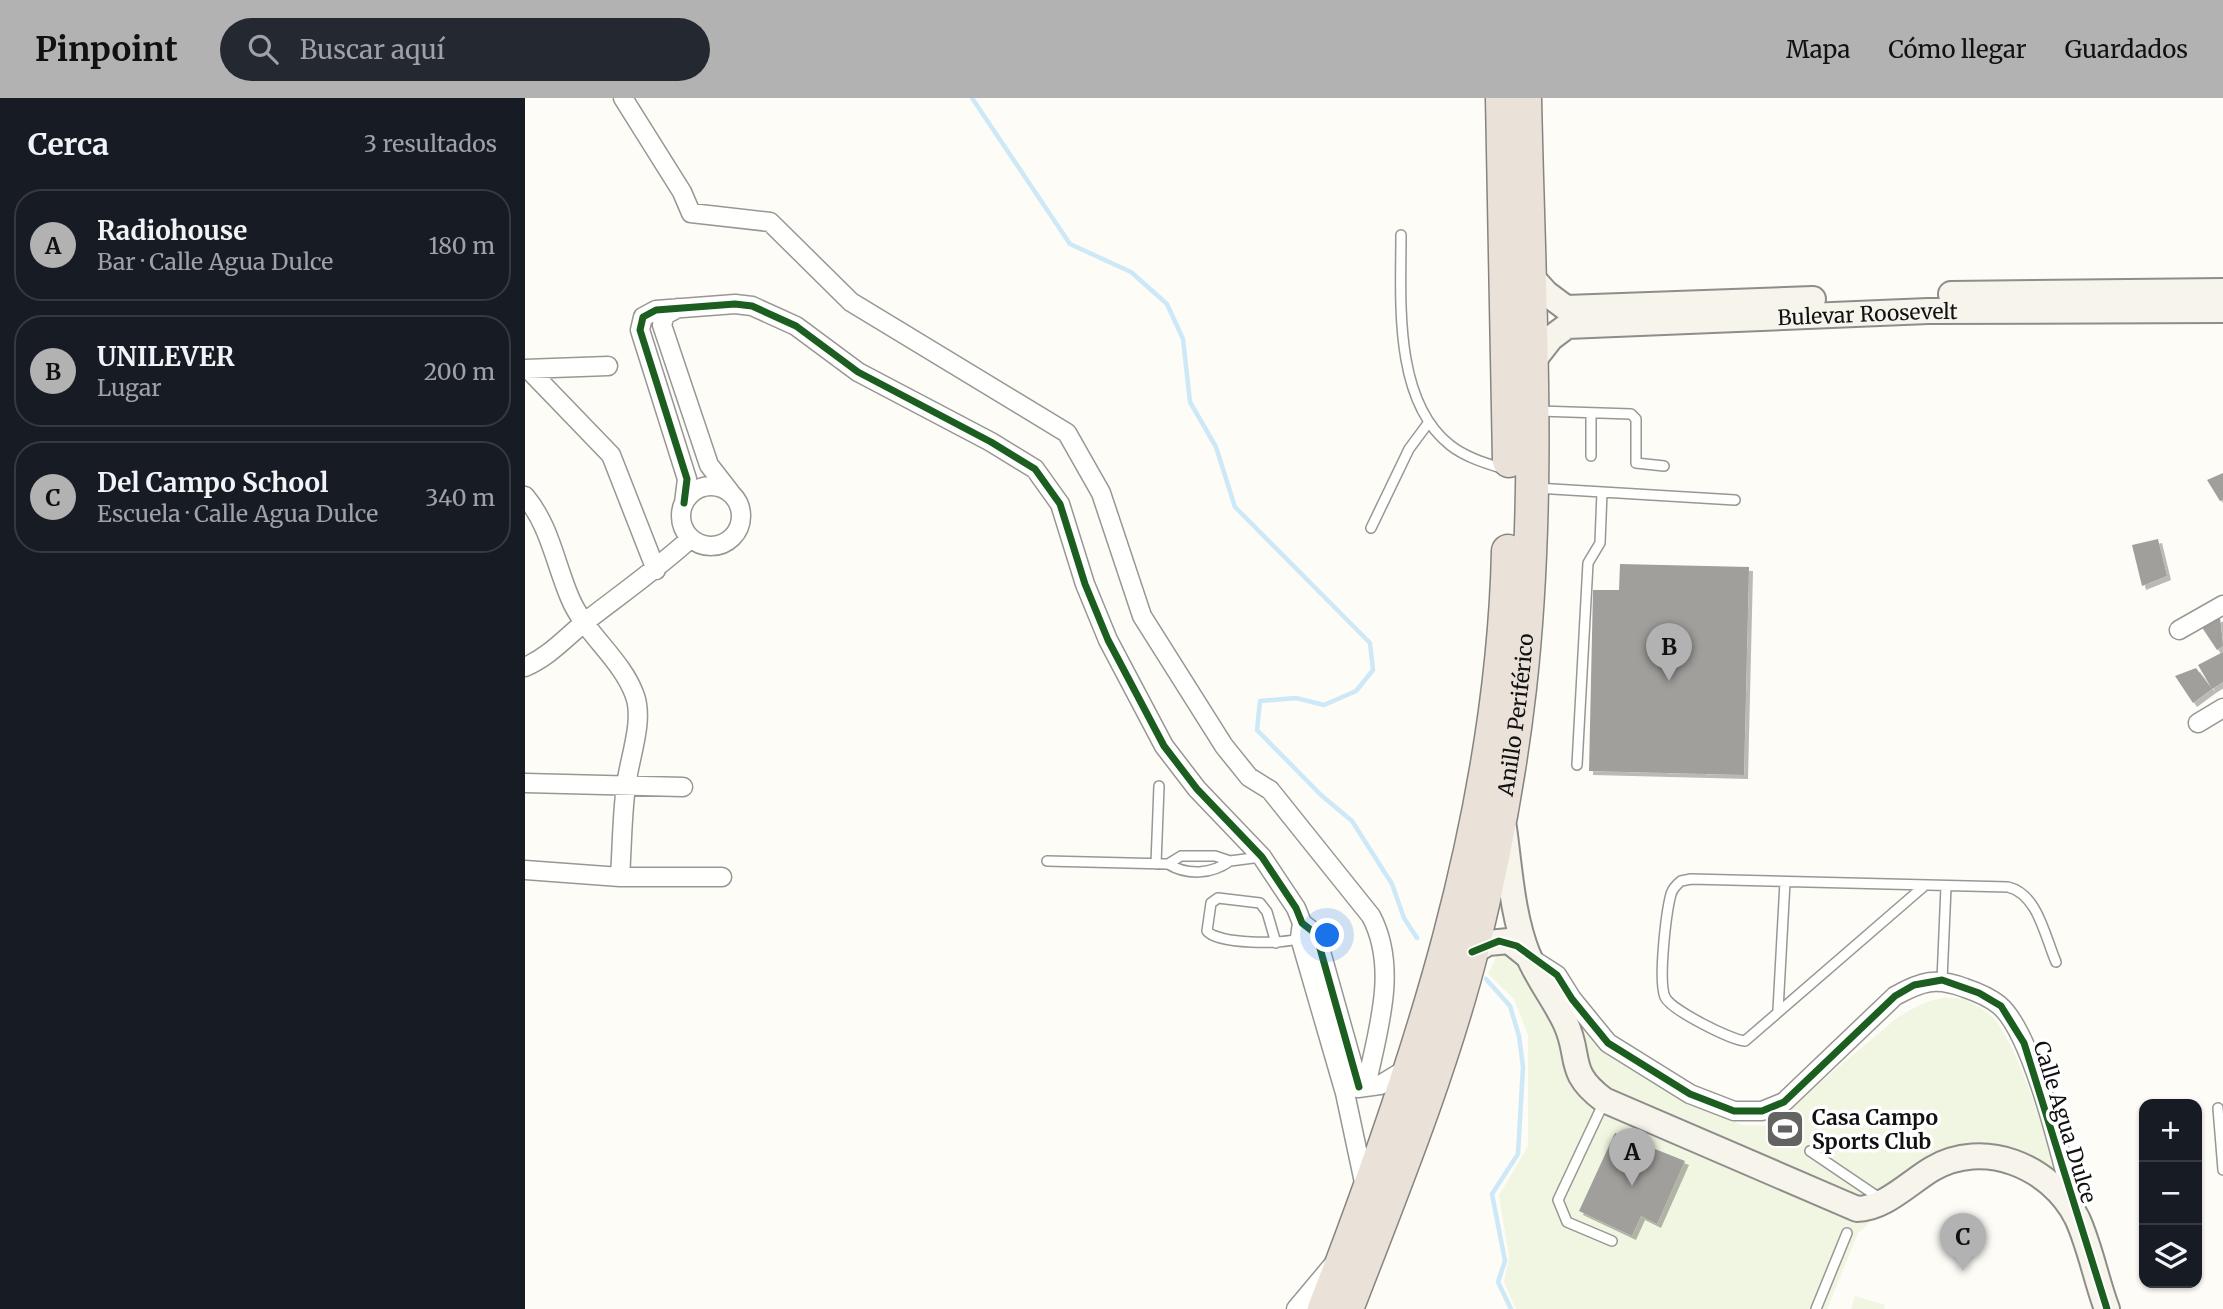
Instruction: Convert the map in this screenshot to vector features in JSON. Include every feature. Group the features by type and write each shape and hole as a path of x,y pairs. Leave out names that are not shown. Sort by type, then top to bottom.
{"highway":[{"name":"Anillo Periférico","path":"1347,1309 1394,1186 1472,952 1501,811 1520,689 1529,578 1520,479 1501,98"},
{"name":"Anillo Periférico","path":"1324,1309 1413,1064 1455,915 1482,799 1507,577 1531,411 1525,98"}],"main road":[{"path":"1529,274 1567,317 1530,365"},
{"name":"Bulevar Roosevelt","path":"1567,317 1929,295 2223,291"},
{"name":"Bulevar Roosevelt","path":"1567,317 1928,311 2223,310"},
{"path":"1501,811 1514,903 1528,957 1566,1024 1575,1067 1587,1087 1604,1101 1857,1209 1865,1209 1883,1200 1951,1160 1975,1155 1995,1156 2023,1165 2055,1189 2076,1217"},
{"path":"1472,952 1488,943 1509,942 1528,957"},
{"name":"Calle Agua Dulce","path":"2076,1217 2107,1309"}],"street":[{"path":"623,98 682,192 691,213 770,222 851,302 1067,433 1101,494 1142,616 1174,669 1224,746 1249,777 1270,790 1371,916 1379,932 1386,978 1356,1089"},
{"path":"678,308 665,315 661,325 709,465 740,508 739,527 734,536 717,545 708,546 691,538 682,523 687,479 640,330 643,317 656,310 678,308 752,306 785,321 858,372 991,442 1035,469 1060,504 1085,584 1108,640 1164,746 1198,789 1262,857 1296,908 1301,931 1316,934 1356,1089 1367,1196"},
{"path":"526,369 608,366"},
{"path":"526,369 611,455 656,569"},
{"path":"684,503 694,491 702,487 712,486 730,492"},
{"path":"525,496 541,515 571,599 583,624 629,682 636,698 637,717 626,787 619,877"},
{"path":"525,667 554,651 583,624 656,569 691,538"},
{"path":"2179,630 2223,605"},
{"path":"2198,723 2223,708"},
{"path":"525,783 683,788"},
{"path":"525,870 619,877 722,877"},
{"path":"1528,957 1557,975 1571,999 1608,1043 1690,1094 1734,1111 1762,1111 1784,1102 1895,996 1914,985 1942,980"},
{"name":"Calle Agua Dulce","path":"1942,980 1979,993 2001,1006 2024,1043 2050,1119 2076,1217"},
{"path":"1356,1089 1394,1079 1413,1064"},
{"path":"1296,1309 1348,1248"}],"lane":[{"path":"1401,235 1400,324 1412,384 1429,422 1450,445 1478,461 1520,479 1602,492 1735,500"},
{"path":"1531,411 1633,415 1636,463 1664,466"},
{"path":"1591,413 1591,456"},
{"path":"1371,528 1409,449 1429,422"},
{"path":"1577,765 1588,563 1600,543 1602,492"},
{"path":"1156,864 1159,786"},
{"path":"1168,864 1181,856 1215,856 1230,861 1262,857"},
{"path":"1047,861 1168,864 1181,872 1216,871 1230,861"},
{"path":"1923,887 1745,1041 1736,1040 1669,1004 1664,996 1663,971 1671,895 1681,881 1691,878 1923,887 2008,887 2024,894 2032,903 2056,962"},
{"path":"1778,1010 1785,882"},
{"path":"1942,980 1946,887"},
{"path":"1276,943 1266,912 1259,903 1218,898 1211,903 1207,931 1210,935 1276,943 1301,931"},
{"path":"1604,1101 1558,1200 1560,1211 1573,1227 1612,1241"},
{"path":"2218,1108 2223,1170"},
{"path":"1810,1151 1883,1200"},
{"path":"1816,1309 1847,1233"}],"green space":[{"name":"Casa Campo Sports Club","path":"1498,953 1511,956 1605,1051 1686,1101 1742,1125 1768,1126 1897,1018 1914,1008 1933,1000 1953,997 1972,1003 1995,1019 2021,1069 2040,1120 2068,1224 2047,1198 2016,1175 1982,1165 1953,1168 1885,1208 1858,1233 1827,1309 1516,1309 1504,1282 1509,1257 1499,1195 1528,1146 1528,1035 1514,999 1488,974"},
{"path":"1855,1296 1885,1305 1884,1309 1851,1309"}],"building":[{"path":"2223,473 2223,500 2220,501 2207,480"},
{"path":"2158,539 2167,576 2142,586 2132,545"},
{"path":"1620,564 1749,567 1744,775 1589,771 1593,590 1619,590"},
{"path":"2220,617 2223,646 2217,650 2201,626"},
{"path":"2223,652 2223,682 2212,689 2198,665"},
{"path":"2196,668 2212,689 2193,703 2175,676"},
{"path":"1615,1133 1685,1161 1657,1224 1641,1216 1632,1236 1579,1211"}],"waterway":[{"path":"972,98 1070,244 1131,272 1167,304 1183,339 1190,402 1216,447 1235,507 1370,643 1373,670 1356,691 1324,705 1296,698 1260,701 1257,730 1321,795 1352,821 1392,884 1404,918 1417,938"},
{"path":"1486,979 1510,1006 1519,1036 1523,1067 1518,1154 1492,1194 1505,1261 1498,1282 1511,1309"}],"cycle path":[{"path":"684,503 687,479 640,330 643,317 656,310 735,304 752,306 796,326 858,372 991,442 1035,469 1060,504 1085,584 1108,640 1164,746 1197,789 1262,857 1296,908 1302,923 1316,934 1359,1087"},
{"path":"1472,952 1499,941 1517,946 1557,975 1572,999 1608,1043 1690,1094 1734,1111 1762,1111 1784,1102 1895,996 1914,985 1942,980 1979,993 2001,1006 2024,1043 2107,1309"}],"place":[{"name":"UNILEVER","path":"1669,681"},
{"name":"Casa Campo Sports Club","path":"1785,1129"},
{"name":"Radiohouse","path":"1632,1186"},
{"name":"Del Campo School","path":"1963,1271"}]}
